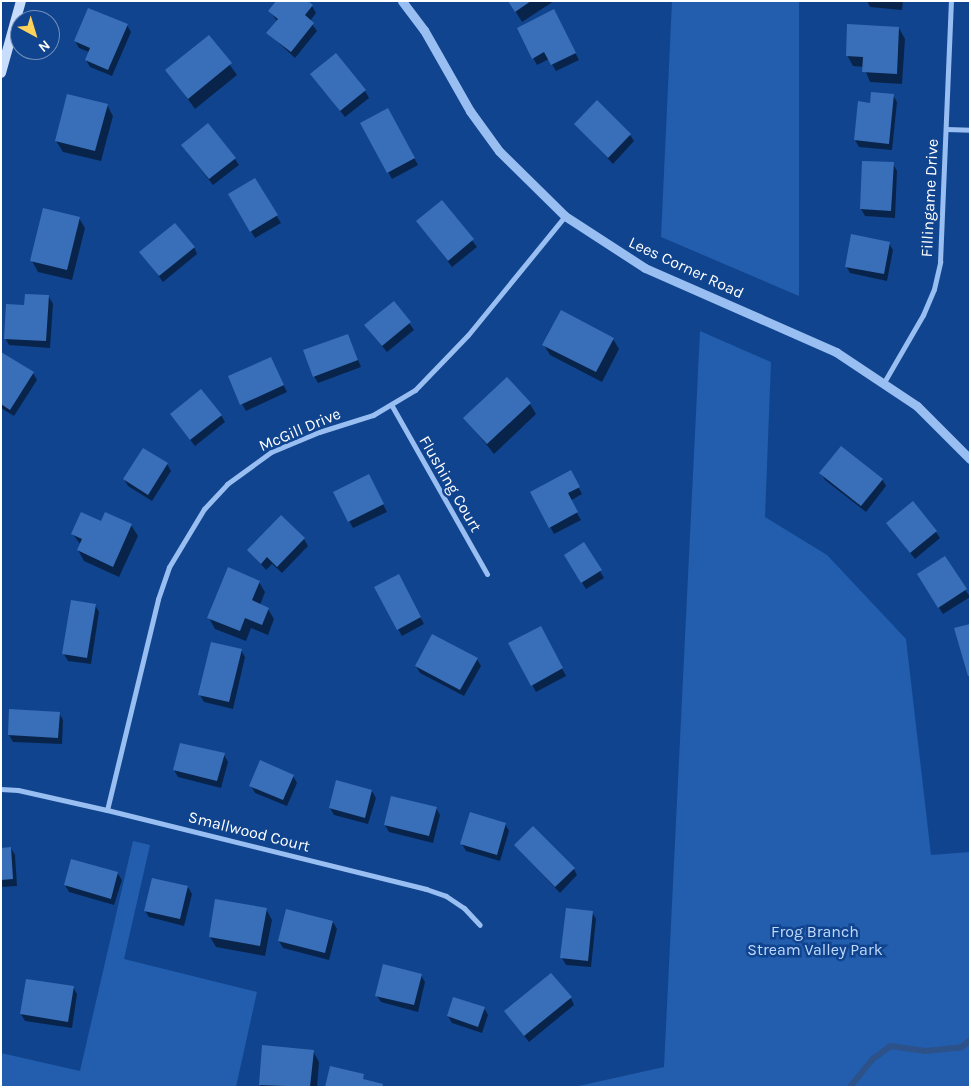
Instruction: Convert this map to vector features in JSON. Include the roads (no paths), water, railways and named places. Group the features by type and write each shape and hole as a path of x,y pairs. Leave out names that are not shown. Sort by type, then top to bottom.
{"main road":[{"path":"1,72 21,1"}],"street":[{"name":"Lees Corner Road","path":"402,1 424,30 470,111 499,151 565,216 645,268 828,348 917,406 970,459"},
{"name":"Fillingame Drive","path":"883,384 934,289 940,262 951,1"},
{"path":"946,129 970,130"},
{"name":"McGill Drive","path":"107,810 158,599 180,545 204,509 227,484 271,452 392,406 415,390 445,361 565,216"},
{"name":"Flushing Court","path":"392,406 488,574"},
{"name":"Smallwood Court","path":"1,789 18,790 107,810 426,889 458,904 480,925"}],"waterway":[{"path":"850,1087 873,1059 890,1046 926,1051 962,1047 970,1040"}],"park label":[{"name":"Frog Branch Stream Valley Park","path":"815,941"}]}
